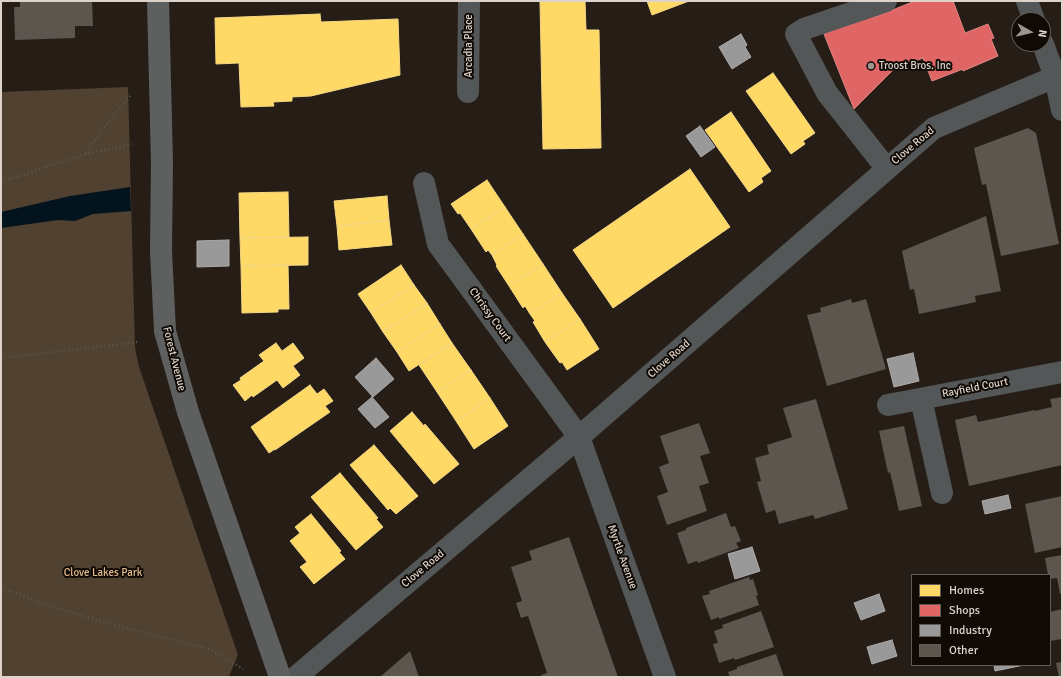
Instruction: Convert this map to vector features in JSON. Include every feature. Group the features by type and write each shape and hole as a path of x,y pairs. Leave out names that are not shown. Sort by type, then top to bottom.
{"main road":[{"name":"Forest Avenue","path":"158,1 162,162 161,251 165,331 188,412 280,677"}],"street":[{"name":"Arcadia Place","path":"468,92 469,1"},
{"path":"886,1 804,29 796,34 828,93 887,169"},
{"path":"1027,1 1031,12"},
{"path":"1047,52 1058,76 1062,110"},
{"name":"Clove Road","path":"296,677 579,436 934,128 1058,76"},
{"name":"Chrissy Court","path":"424,183 438,244 579,436"},
{"name":"Rayfield Court","path":"888,405 1062,372"},
{"path":"921,399 942,493"},
{"name":"Myrtle Avenue","path":"579,436 665,677"}],"path":[{"path":"86,154 100,133 131,96"},
{"path":"1,182 86,154 132,144"},
{"path":"1,358 138,342"},
{"path":"1,588 96,620 212,650 243,669"}],"green space":[{"name":"Clove Lakes Park","path":"128,87 135,348 139,367 238,655 229,676 226,677 1,677 1,92"}],"water":[{"path":"130,187 131,211 93,214 75,221 58,220 1,228 1,212 70,196"}],"building: Homes":[{"path":"540,1 585,1 586,30 599,30 601,148 543,149"},
{"path":"647,1 689,1 652,15"},
{"path":"320,14 321,22 398,19 400,75 311,96 292,97 292,101 273,102 274,106 241,107 239,63 216,64 215,18"},
{"path":"773,73 815,133 803,141 805,144 791,154 746,91"},
{"path":"731,112 771,171 761,178 763,182 749,192 705,130"},
{"path":"690,169 730,227 613,308 573,250"},
{"path":"487,180 505,207 471,229 460,213 458,214 451,204"},
{"path":"288,192 289,237 240,238 239,193"},
{"path":"387,196 389,220 337,226 334,201"},
{"path":"505,207 523,234 492,255 488,250 486,252 471,229"},
{"path":"389,220 392,245 339,250 337,226"},
{"path":"523,234 543,264 509,286 496,266 497,265 492,255"},
{"path":"308,237 308,265 241,266 240,238"},
{"path":"543,264 562,293 530,314 525,306 523,308 509,286"},
{"path":"288,265 289,309 278,309 278,312 242,313 241,266"},
{"path":"401,265 414,285 371,313 358,294"},
{"path":"414,285 427,303 383,332 371,313"},
{"path":"562,293 580,319 545,342 530,314"},
{"path":"427,303 440,324 397,352 383,332"},
{"path":"580,319 599,349 567,370 545,342"},
{"path":"440,324 452,343 409,371 397,352"},
{"path":"276,343 282,351 293,343 304,358 293,366 300,375 283,388 277,380 245,401 233,385 241,380 240,378 264,361 259,355"},
{"path":"452,343 471,370 437,392 419,365"},
{"path":"471,370 490,398 456,421 437,392"},
{"path":"310,385 317,394 324,389 333,401 325,406 330,412 269,453 251,427"},
{"path":"490,398 508,426 474,449 456,421"},
{"path":"412,412 424,426 425,424 459,464 434,484 390,431"},
{"path":"374,445 418,496 396,514 390,508 388,510 350,465"},
{"path":"340,473 378,518 376,519 383,527 356,550 311,497"},
{"path":"311,514 341,551 339,552 345,559 314,584 300,567 307,562 290,541 300,533 295,527"}],"building: Shops":[{"path":"915,1 953,1 965,33 988,24 994,38 991,39 998,56 963,71 963,69 932,81 923,58 894,69 854,109 824,34 874,14 875,17"}],"building: Industry":[{"path":"741,34 747,45 745,47 751,57 732,69 719,47"},
{"path":"700,126 715,147 701,157 686,136"},
{"path":"229,240 229,266 197,267 197,241"},
{"path":"913,353 919,381 894,387 887,359"},
{"path":"376,358 394,379 373,397 355,377"},
{"path":"372,397 389,417 375,428 358,409"},
{"path":"1008,495 1011,508 985,514 982,501"},
{"path":"752,547 760,571 735,579 728,554"},
{"path":"879,594 885,611 861,620 854,603"},
{"path":"892,640 897,656 872,664 867,647"},
{"path":"994,666 1019,666 995,671"}],"building: Other":[{"path":"20,1 92,1 93,26 75,26 75,38 15,40 14,7 20,7"},
{"path":"1028,128 1036,133 1059,244 1001,256 986,184 982,185 974,148"},
{"path":"986,216 1001,291 975,296 976,302 919,314 914,289 910,290 902,251"},
{"path":"851,299 852,303 866,299 886,369 827,386 807,315 821,312 820,308"},
{"path":"1062,397 1062,465 969,486 955,420 976,415 978,422 1035,411 1052,407 1050,399"},
{"path":"816,399 848,509 815,519 813,515 779,524 775,510 766,513 757,482 761,481 755,458 769,454 767,445 792,437 783,408"},
{"path":"699,423 710,453 700,456 709,483 699,486 707,511 667,525 657,496 668,492 659,467 669,463 660,436"},
{"path":"904,426 922,506 899,511 890,472 888,473 879,431"},
{"path":"1062,496 1062,547 1035,553 1025,504"},
{"path":"726,513 731,527 735,526 741,541 736,543 739,548 698,563 697,561 688,564 677,533 686,530 686,528"},
{"path":"569,537 618,677 542,677 541,675 547,673 528,616 521,618 516,603 522,601 511,567 532,560 529,551"},
{"path":"1062,555 1062,593 1060,594 1057,578 1051,579 1051,574 1048,574 1045,558"},
{"path":"749,577 750,580 753,579 758,595 756,596 759,605 719,619 719,617 711,620 702,596 710,594 709,591"},
{"path":"1062,609 1062,639 1051,641 1051,612"},
{"path":"761,611 774,647 735,660 734,658 719,663 713,644 718,643 714,631 723,628 722,625"},
{"path":"410,651 419,677 380,677"},
{"path":"776,654 784,677 730,677 728,672 737,669 737,667"},
{"path":"1062,662 1062,677 1059,677 1056,663"}],"place":[{"name":"Troost Bros. Inc","path":"871,66"}]}
